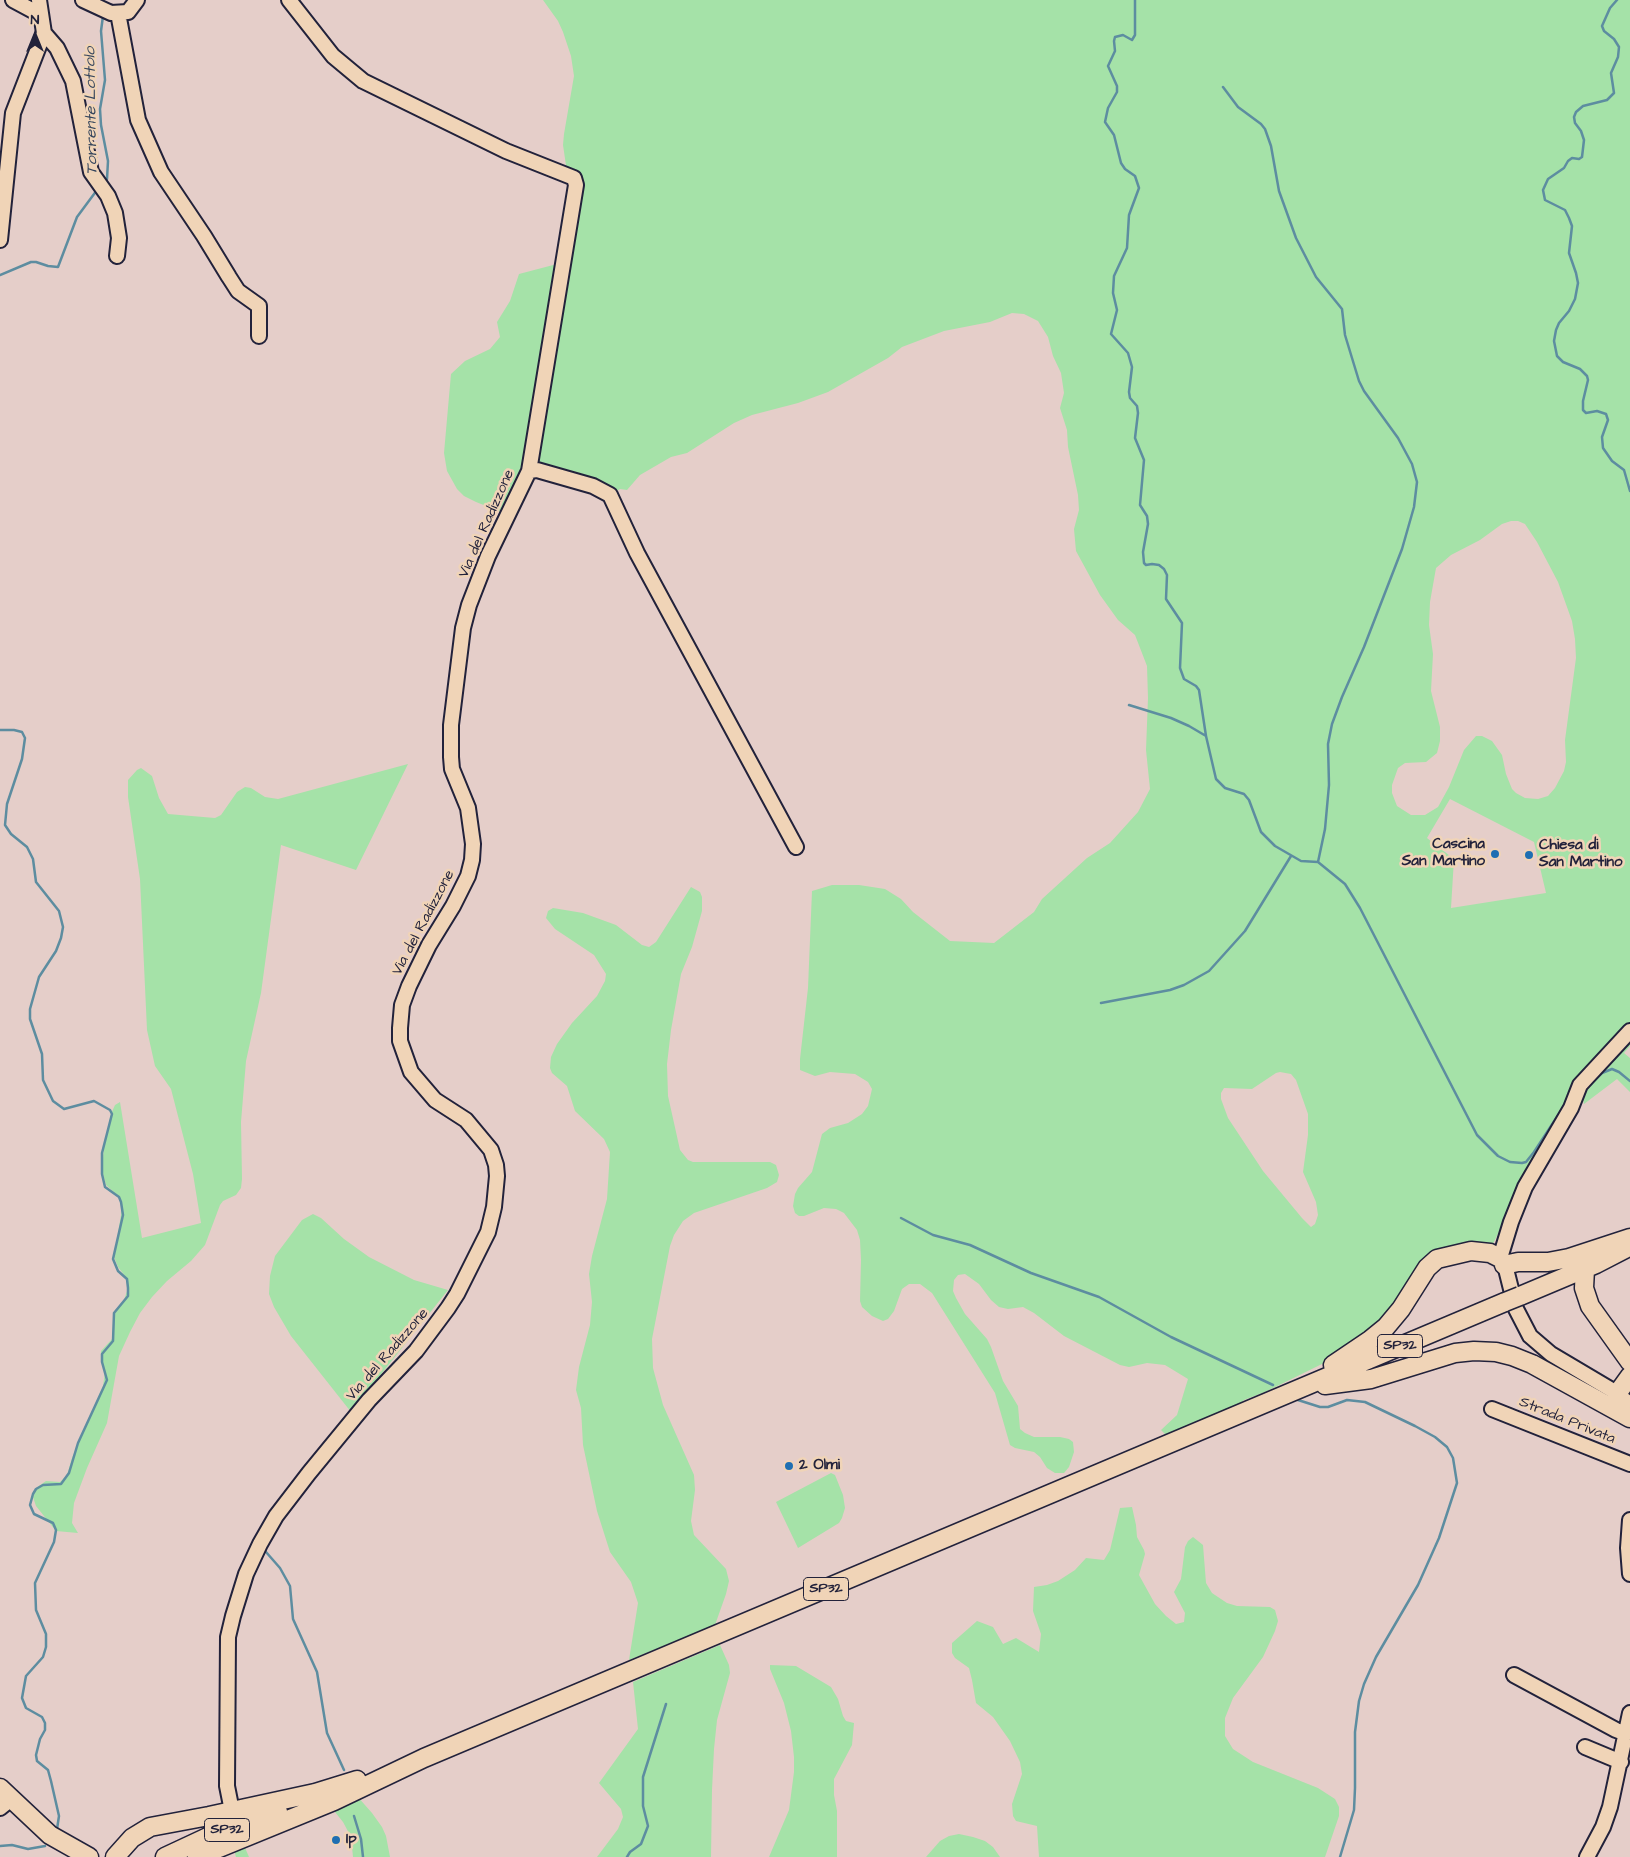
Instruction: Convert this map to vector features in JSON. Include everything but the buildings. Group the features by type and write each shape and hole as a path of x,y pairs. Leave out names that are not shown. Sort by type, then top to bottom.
{"main road":[{"path":"1246,1411 1252,1402 1322,1371 1347,1357 1376,1336 1395,1318 1425,1270 1437,1259 1471,1251 1490,1253 1502,1261 1548,1262 1569,1258 1630,1238"},
{"name":"SP32","path":"165,1857 210,1836 352,1787 406,1766 1585,1269 1630,1247"},
{"path":"1585,1269 1584,1288 1590,1306 1630,1362"},
{"path":"1295,1390 1372,1379 1448,1355 1483,1351 1508,1355 1532,1364 1630,1418"},
{"path":"1624,1399 1630,1376"},
{"path":"115,1857 132,1838 150,1827 315,1792 406,1766"},
{"path":"197,1857 334,1801 406,1766"},
{"path":"4,1799 50,1835 88,1857"},
{"path":"50,1835 65,1857"},
{"path":"128,1857 132,1838"}],"street":[{"path":"13,0 41,15"},
{"path":"0,240 13,113 44,33 39,0"},
{"path":"83,0 109,11 128,12 136,0"},
{"name":"Via del Radizzone","path":"227,1786 228,1637 246,1574 276,1516 309,1472 369,1400 416,1351 448,1308 488,1232 494,1207 497,1171 491,1150 466,1120 435,1100 411,1072 400,1041 400,1028 402,1005 408,986 429,945 453,906 468,876 472,860 473,844 468,808 452,769 451,757 451,725 459,654 465,620 481,573 529,471 576,185 574,178 506,151 363,81 333,56 289,0"},
{"path":"109,11 138,120 161,172 238,291 259,306 259,336"},
{"path":"44,33 57,48 73,81 91,172 108,196 115,213 119,238 117,256"},
{"path":"529,471 537,470 593,486 610,495 637,553 796,847"},
{"path":"1624,1399 1556,1358 1532,1339 1524,1328 1516,1309 1502,1261 1511,1222 1525,1187 1571,1108 1579,1088 1630,1031"},
{"name":"Strada Privata","path":"1492,1409 1630,1464"},
{"path":"1630,1520 1628,1548 1630,1574"},
{"path":"1514,1675 1626,1734"},
{"path":"1586,1857 1606,1818 1621,1762 1630,1713"},
{"path":"1586,1747 1621,1762"},
{"path":"227,1786 232,1811"},
{"path":"209,1816 220,1808 227,1786"}],"green space":[{"path":"543,0 1630,0 1630,1046 1624,1053 1630,1058 1630,1092 1617,1079 1584,1104 1580,1086 1512,1205 1492,1246 1450,1249 1373,1332 1322,1364 1265,1392 1244,1400 1237,1406 1166,1435 1161,1430 1177,1415 1188,1379 1165,1365 1147,1363 1129,1367 1120,1365 1064,1336 1023,1307 1008,1309 999,1307 979,1284 965,1274 958,1275 954,1280 953,1291 965,1314 987,1339 991,1347 1003,1381 1018,1406 1020,1429 1034,1437 1060,1437 1073,1442 1074,1452 1069,1467 1064,1473 1055,1473 1047,1468 1040,1457 1034,1452 1010,1445 995,1393 932,1293 920,1284 909,1284 902,1289 894,1311 888,1319 883,1321 872,1316 862,1307 860,1301 861,1260 860,1240 857,1230 844,1213 836,1209 824,1208 804,1216 799,1216 795,1213 793,1206 795,1194 812,1172 822,1134 830,1128 848,1123 862,1114 868,1106 872,1089 868,1082 855,1074 830,1072 815,1076 800,1070 808,988 812,891 832,885 859,885 885,889 901,899 913,912 950,941 994,943 1034,912 1042,899 1087,858 1110,843 1138,812 1150,789 1146,750 1147,666 1135,635 1118,620 1100,595 1076,551 1074,529 1079,510 1078,495 1068,447 1067,430 1060,408 1064,393 1061,373 1053,356 1048,337 1038,321 1024,314 1012,313 990,322 944,331 902,347 888,358 828,392 798,403 752,415 734,423 687,453 671,457 640,475 627,490 620,489 612,494 527,466 504,513 464,496 457,489 447,471 444,453 451,374 465,361 490,349 500,337 497,322 510,301 519,274 557,264 568,179 563,145 574,76 571,56 558,21","holes":["1511,521 1525,524 1537,542 1558,582 1572,621 1576,658 1565,740 1566,762 1564,771 1555,788 1548,796 1538,799 1525,798 1512,789 1506,774 1502,755 1492,741 1482,736 1476,736 1464,750 1449,787 1438,807 1425,815 1411,815 1397,806 1392,793 1392,785 1398,768 1405,763 1426,762 1437,753 1440,741 1440,727 1431,691 1433,654 1429,625 1430,602 1436,568 1451,555 1480,540 1502,524","1450,799 1534,842 1546,893 1451,908 1454,859 1427,838","1276,1073 1291,1074 1296,1080 1308,1114 1308,1135 1303,1172 1316,1202 1318,1215 1315,1224 1311,1227 1263,1171 1228,1118 1221,1099 1221,1093 1224,1088 1252,1089"]},
{"path":"408,764 356,870 281,845 261,993 246,1061 241,1122 241,1188 236,1195 223,1201 220,1205 205,1245 191,1261 167,1281 140,1313 119,1356 107,1423 74,1503 72,1523 78,1533 56,1531 36,1506 33,1497 36,1488 46,1481 60,1482 67,1475 72,1458 103,1386 105,1372 101,1351 112,1339 114,1315 124,1300 128,1288 125,1276 118,1267 114,1257 122,1202 106,1185 102,1170 104,1145 115,1105 120,1102 142,1238 201,1223 193,1174 171,1089 155,1066 147,1030 140,879 128,797 128,780 141,768 152,776 159,798 168,814 215,818 221,815 237,792 245,787 251,788 265,797 278,799"},
{"path":"691,887 700,892 702,911 692,947 681,974 667,1064 668,1096 680,1150 688,1160 693,1162 770,1162 776,1165 779,1175 777,1182 767,1188 694,1213 683,1221 674,1235 670,1246 652,1339 653,1368 663,1405 694,1475 695,1490 691,1521 694,1535 726,1569 729,1581 715,1625 629,1660 638,1603 631,1582 610,1552 597,1511 583,1445 581,1408 576,1390 579,1367 590,1325 592,1302 589,1274 607,1199 610,1152 604,1139 575,1111 567,1086 552,1073 550,1068 551,1057 557,1044 572,1023 597,996 605,981 606,974 594,955 555,929 546,918 548,911 553,908 583,913 616,925 642,945 649,947 656,942"},
{"path":"313,1214 321,1218 344,1239 369,1257 414,1280 448,1290 351,1412 291,1336 274,1307 269,1294 270,1276 275,1256 302,1220"},
{"path":"831,1473 835,1475 843,1495 845,1508 842,1518 839,1523 798,1548 776,1502"},
{"path":"1132,1507 1137,1537 1145,1554 1139,1575 1155,1604 1176,1624 1184,1622 1185,1613 1174,1592 1181,1579 1185,1547 1193,1537 1203,1545 1206,1583 1212,1593 1227,1603 1237,1606 1270,1607 1275,1610 1278,1621 1275,1631 1263,1657 1233,1698 1225,1718 1225,1736 1233,1749 1253,1762 1318,1788 1335,1799 1339,1807 1339,1816 1325,1857 1039,1857 1037,1826 1016,1821 1013,1816 1012,1804 1022,1774 1020,1762 1010,1741 993,1717 976,1703 969,1668 955,1658 952,1653 952,1643 977,1621 993,1627 1003,1644 1016,1638 1039,1652 1041,1634 1033,1611 1034,1587 1058,1581 1075,1570 1086,1558 1104,1560 1110,1550 1120,1508"},
{"path":"720,1645 729,1665 730,1673 717,1720 714,1749 711,1857 597,1857 618,1829 623,1817 621,1809 599,1783 638,1729 633,1682"},
{"path":"770,1665 796,1666 831,1687 838,1699 846,1721 854,1723 852,1745 834,1779 837,1811 837,1857 769,1857 789,1810 794,1772 791,1731 784,1703"},
{"path":"357,1796 382,1827 386,1836 390,1857 353,1857 351,1837 343,1822 331,1807"},
{"path":"959,1834 985,1841 993,1847 1000,1857 926,1857 940,1841 949,1836"},
{"path":"243,1843 249,1857 236,1857 233,1846"}],"waterway":[{"path":"1129,705 1171,718 1206,736 1199,690 1184,679 1180,668 1182,623 1166,599 1167,575 1159,565 1146,565 1144,563 1143,552 1148,524 1147,516 1140,505 1144,460 1135,438 1137,406 1130,398 1129,392 1132,367 1128,353 1111,334 1117,310 1113,293 1114,276 1127,248 1129,215 1139,188 1135,176 1125,169 1121,163 1114,135 1105,122 1108,108 1117,92 1117,86 1108,66 1115,51 1115,37 1123,35 1132,40 1135,35 1135,0"},
{"path":"1617,0 1610,8 1602,26 1604,31 1614,39 1619,47 1618,57 1611,73 1614,93 1607,100 1583,106 1576,112 1574,117 1575,123 1581,131 1584,140 1582,157 1579,159 1572,158 1568,161 1564,168 1548,179 1543,190 1545,200 1565,210 1569,218 1572,226 1569,253 1578,283 1575,299 1556,330 1554,341 1557,356 1563,362 1580,369 1587,376 1583,410 1586,413 1597,411 1606,414 1608,420 1602,437 1603,448 1612,461 1624,470 1630,491"},
{"name":"Torrente Lottolo","path":"103,16 101,31 105,80 100,109 108,161 105,183"},
{"path":"1223,87 1238,107 1265,129 1271,146 1279,191 1296,238 1316,277 1342,309 1345,335 1359,381 1364,391 1398,438 1412,464 1417,482 1414,507 1402,549 1332,724 1328,744 1329,785 1325,829 1318,862"},
{"name":"Torrente Lottolo","path":"0,275 31,262 58,267 77,217 97,190"},
{"name":"Torrente Lottolo","path":"0,730 22,732 25,738 22,759 7,804 5,825 11,834 27,847 33,859 36,882 59,911 63,927 56,951 39,977 30,1009 30,1019 42,1054 43,1080 53,1101 64,1109 94,1101 110,1110 112,1114 102,1153 102,1174 105,1187 119,1197 121,1202 123,1215 113,1259 118,1271 127,1279 128,1288 128,1296 114,1313 113,1341 102,1354 102,1362 107,1380 78,1443 69,1473 61,1484 43,1485 36,1489 30,1505 34,1514 53,1523 56,1530 54,1542 35,1583 36,1610 46,1634 46,1647 43,1657 26,1676 22,1698 26,1708 42,1717 45,1723 45,1730 40,1739 36,1755 37,1761 48,1770 59,1816 57,1829"},
{"path":"1206,736 1216,779 1225,788 1244,794 1249,800 1261,832 1275,846 1301,861 1318,862 1345,884 1360,908 1477,1135 1498,1156 1510,1162 1526,1162 1568,1100"},
{"path":"1101,1003 1170,990 1184,985 1209,971 1245,931 1291,856"},
{"path":"1583,1091 1602,1073 1612,1069 1630,1081"},
{"path":"901,1218 933,1235 970,1245 1031,1273 1099,1297 1171,1337 1273,1385"},
{"path":"1298,1400 1320,1407 1328,1407 1347,1400 1365,1402 1415,1426 1435,1437 1447,1447 1453,1458 1457,1483 1439,1538 1418,1585 1376,1657 1364,1684 1359,1701 1355,1732 1354,1810 1340,1857"},
{"path":"266,1552 280,1568 290,1586 293,1619 317,1672 327,1733 344,1770"},
{"path":"627,1857 630,1852 641,1844 648,1826 643,1806 643,1777 666,1704"},
{"path":"354,1816 361,1839 363,1857"},
{"name":"Torrente Lottolo","path":"0,1846 12,1845 28,1849 45,1846"}],"place":[{"name":"Cascina San Martino","path":"1495,854"},
{"name":"Chiesa di San Martino","path":"1529,855"},
{"name":"2 Olmi","path":"789,1466"},
{"name":"Ip","path":"336,1840"}]}
